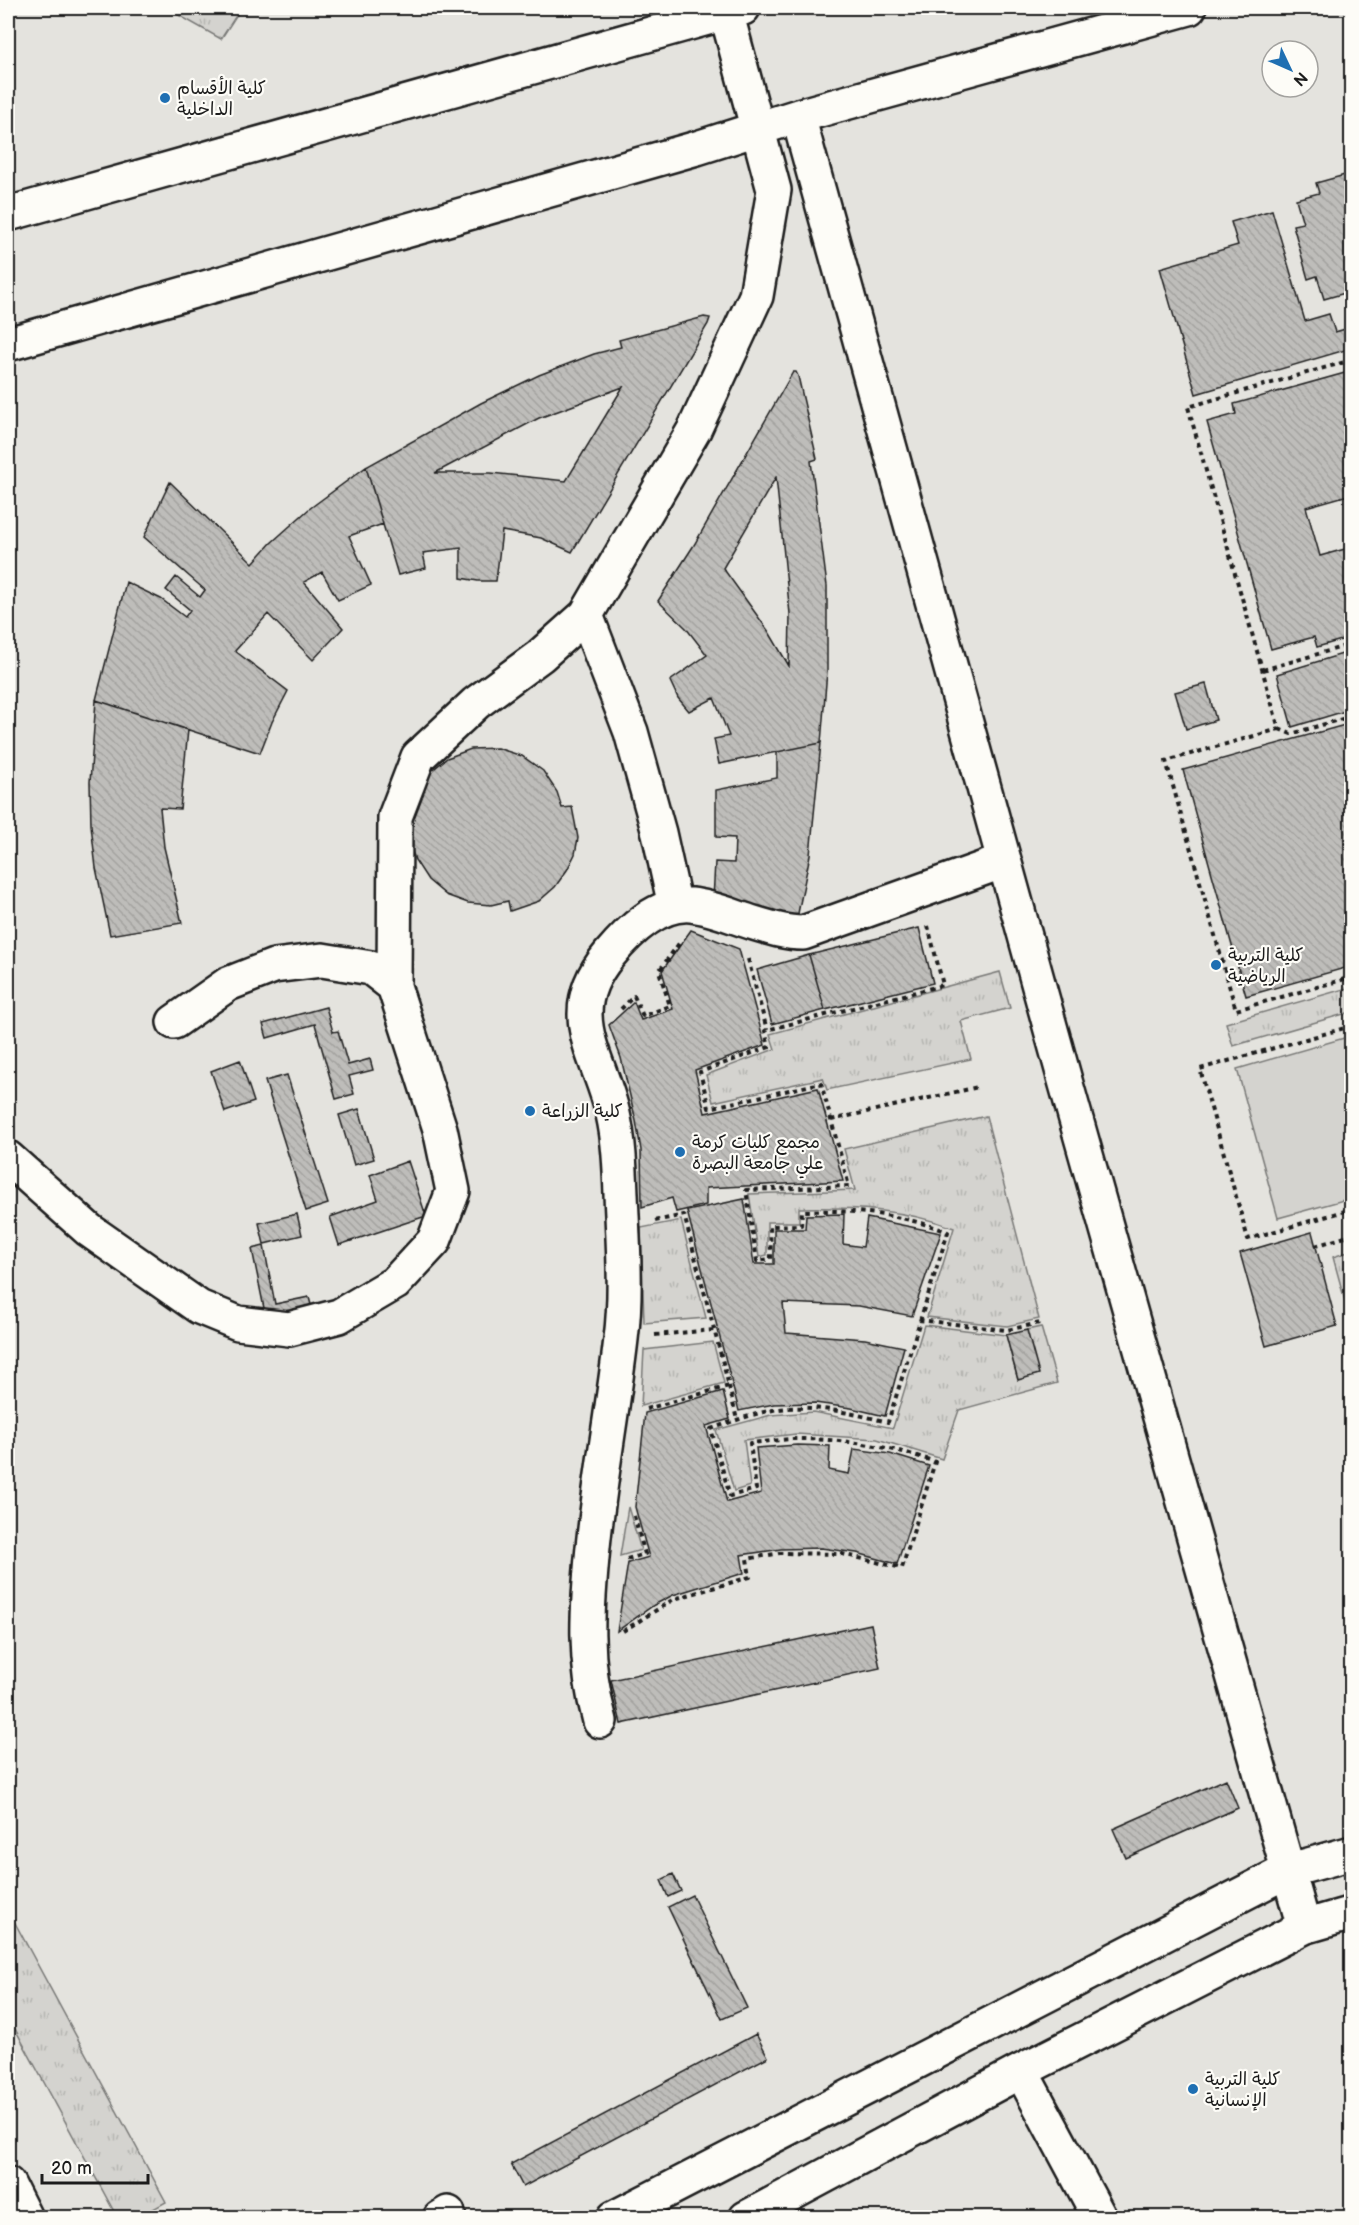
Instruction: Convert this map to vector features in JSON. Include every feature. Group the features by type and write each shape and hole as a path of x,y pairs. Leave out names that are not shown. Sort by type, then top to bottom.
{"street":[{"path":"8,344 674,155 798,116 1189,8"},
{"path":"8,214 731,9 774,190 756,296 694,430 586,615 540,656 476,703 418,757 395,817 394,986 440,1129 453,1191 435,1241 395,1283 339,1316 289,1329 238,1323 199,1307 89,1230 8,1158"},
{"path":"798,116 1004,861 1304,1927"},
{"path":"586,615 631,732 680,921"},
{"path":"680,921 694,905 773,929 802,933 1004,861"},
{"path":"600,1720 589,1671 587,1624 600,1476 622,1336 623,1244 618,1146 613,1114 585,1033 585,1002 594,978 608,957 631,932 656,913 680,921"},
{"path":"174,1022 228,984 274,966 322,960 342,963 371,968 394,986"},
{"path":"614,2217 1287,1871 1352,1853"},
{"path":"746,2217 1021,2071 1304,1927 1352,1913"},
{"path":"1021,2071 1100,2217"},
{"path":"8,2184 26,2217"}],"path":[{"path":"1279,729 1188,407 1352,360"},
{"path":"1263,670 1352,644"},
{"path":"1352,716 1291,734 1279,729 1167,761 1236,1010 1352,977"},
{"path":"620,1010 634,996 642,1016 670,1006 659,971 680,921"},
{"path":"767,1030 943,985 928,926"},
{"path":"621,1632 674,1599 702,1589 750,1577 747,1559 780,1553 834,1553 902,1568 935,1462 906,1451 877,1445 796,1439 750,1443 756,1489 730,1497 711,1429 774,1410 815,1408 888,1422 948,1232 890,1215 851,1210 802,1211 801,1225 770,1226 771,1259 757,1261 746,1190 849,1186 821,1083 709,1108 700,1072 769,1047 765,1031 767,1030 746,949"},
{"path":"1352,1026 1200,1070 1248,1239 1352,1209"},
{"path":"831,1120 978,1087"},
{"path":"646,1223 684,1215 737,1420"},
{"path":"1315,1246 1352,1235"},
{"path":"919,1320 1007,1330 1040,1323"},
{"path":"651,1336 714,1330"},
{"path":"637,1411 729,1386"},
{"path":"624,1560 645,1554 631,1509"}],"shaded area":[{"name":"مجمع كليات كرمة علي جامعة البصرة","path":"8,8 1351,8 1351,2217 8,2218"}],"green space":[{"path":"166,8 241,8 221,39"},
{"path":"1000,972 1010,1008 961,1021 971,1059 827,1090 823,1078 713,1102 706,1075 775,1049 770,1034"},
{"path":"1351,987 1351,1012 1233,1046 1226,1023"},
{"path":"1351,1036 1351,1198 1278,1218 1237,1069"},
{"path":"986,1116 1039,1319 1007,1326 927,1317 954,1228 916,1217 878,1210 799,1208 799,1222 767,1222 767,1255 759,1257 749,1194 855,1190 844,1149"},
{"path":"681,1220 706,1318 644,1323 641,1228"},
{"path":"1352,1251 1351,1323 1333,1257"},
{"path":"924,1325 1006,1335 1018,1380 1027,1330 1041,1327 1057,1383 959,1410 942,1459 877,1439 796,1434 744,1440 750,1486 734,1491 716,1430 771,1415 813,1412 893,1428"},
{"path":"713,1342 724,1383 641,1406 644,1350"},
{"path":"628,1507 641,1550 620,1556"},
{"path":"8,1910 166,2202 139,2217 117,2217 8,2016"}],"building":[{"path":"1352,173 1352,291 1324,299 1317,276 1308,279 1293,225 1303,223 1296,199 1319,193 1316,183"},
{"path":"1272,210 1305,321 1329,314 1335,332 1352,327 1352,348 1196,394 1160,268 1238,245 1231,222"},
{"path":"704,317 710,318 572,552 541,538 502,531 496,581 461,578 461,548 423,553 426,568 398,575 366,467 481,403 539,375 594,354 621,347 619,340","holes":["623,387 566,481 491,473 435,473 539,418"]},
{"path":"1352,371 1352,494 1306,507 1320,556 1352,547 1352,637 1317,647 1314,637 1271,649 1207,422 1236,414 1234,404"},
{"path":"793,372 796,372 817,459 811,461 827,586 827,671 821,743 719,764 714,739 729,736 714,698 689,711 678,698 670,681 707,655 686,628 658,601 694,545","holes":["776,477 790,614 789,666 769,632 723,568"]},
{"path":"366,467 383,524 349,536 371,585 338,600 322,572 304,582 343,628 313,660 268,614 235,651 288,691 272,722 260,753 96,700 126,582 161,599 185,617 190,610 166,590 176,577 200,597 205,590 144,537 170,482 253,563 271,543 309,509"},
{"path":"1352,651 1352,709 1292,727 1277,674"},
{"path":"1206,684 1216,720 1186,729 1175,692"},
{"path":"96,700 188,730 180,809 160,808 164,847 182,923 110,935 96,868 91,825 90,782"},
{"path":"1352,723 1352,966 1246,996 1183,770"},
{"path":"821,743 810,855 796,923 713,900 715,862 734,863 735,838 716,837 716,790 777,778 777,752"},
{"path":"497,748 522,756 543,771 557,792 562,808 572,807 578,838 575,854 555,887 539,901 510,911 508,901 491,905 468,903 446,895 428,880 415,860 408,838 415,792 429,773 447,758 471,749"},
{"path":"919,928 933,983 825,1010 809,955"},
{"path":"691,930 739,949 765,1045 695,1070 705,1113 818,1088 843,1181 706,1188 706,1205 676,1212 672,1198 642,1207 641,1150 636,1121 621,1058 609,1025 634,1002 641,1020 673,1009 662,971"},
{"path":"809,955 825,1010 772,1024 757,970"},
{"path":"326,1007 333,1032 338,1031 348,1065 370,1059 373,1070 349,1076 354,1094 336,1099 315,1024 267,1038 263,1024"},
{"path":"240,1060 254,1102 225,1112 211,1071"},
{"path":"287,1075 328,1204 306,1211 265,1081"},
{"path":"359,1109 374,1159 354,1165 339,1115"},
{"path":"408,1161 426,1216 339,1245 330,1217 378,1200 370,1175"},
{"path":"744,1199 754,1264 774,1264 774,1229 805,1229 806,1215 844,1214 843,1244 863,1247 867,1218 941,1233 912,1316 859,1306 783,1303 786,1333 865,1339 904,1347 885,1416 815,1403 774,1404 739,1411 687,1211"},
{"path":"297,1214 302,1235 264,1244 259,1223"},
{"path":"1312,1232 1337,1326 1266,1346 1240,1253"},
{"path":"264,1246 275,1304 309,1297 312,1309 266,1318 252,1249"},
{"path":"1027,1330 1039,1374 1018,1380 1006,1335"},
{"path":"723,1391 730,1419 706,1426 727,1502 761,1493 756,1448 797,1445 830,1446 829,1470 849,1474 854,1449 890,1454 929,1466 897,1564 857,1553 821,1548 781,1549 741,1555 744,1573 673,1595 654,1605 617,1631 628,1563 649,1557 635,1507 645,1413"},
{"path":"871,1624 880,1668 621,1724 611,1680"},
{"path":"1226,1779 1238,1808 1126,1858 1113,1829"},
{"path":"673,1874 681,1891 668,1897 661,1880"},
{"path":"692,1895 747,2008 722,2019 668,1907"},
{"path":"756,2034 768,2057 523,2187 511,2164"}],"place":[{"name":"كلية الأقسام الداخلية","path":"165,98"},
{"name":"كلية التربية الرياضية","path":"1216,965"},
{"name":"كلية الزراعة","path":"530,1111"},
{"name":"مجمع كليات كرمة علي جامعة البصرة","path":"680,1152"},
{"name":"كلية التربية الإنسانية","path":"1193,2089"}]}
